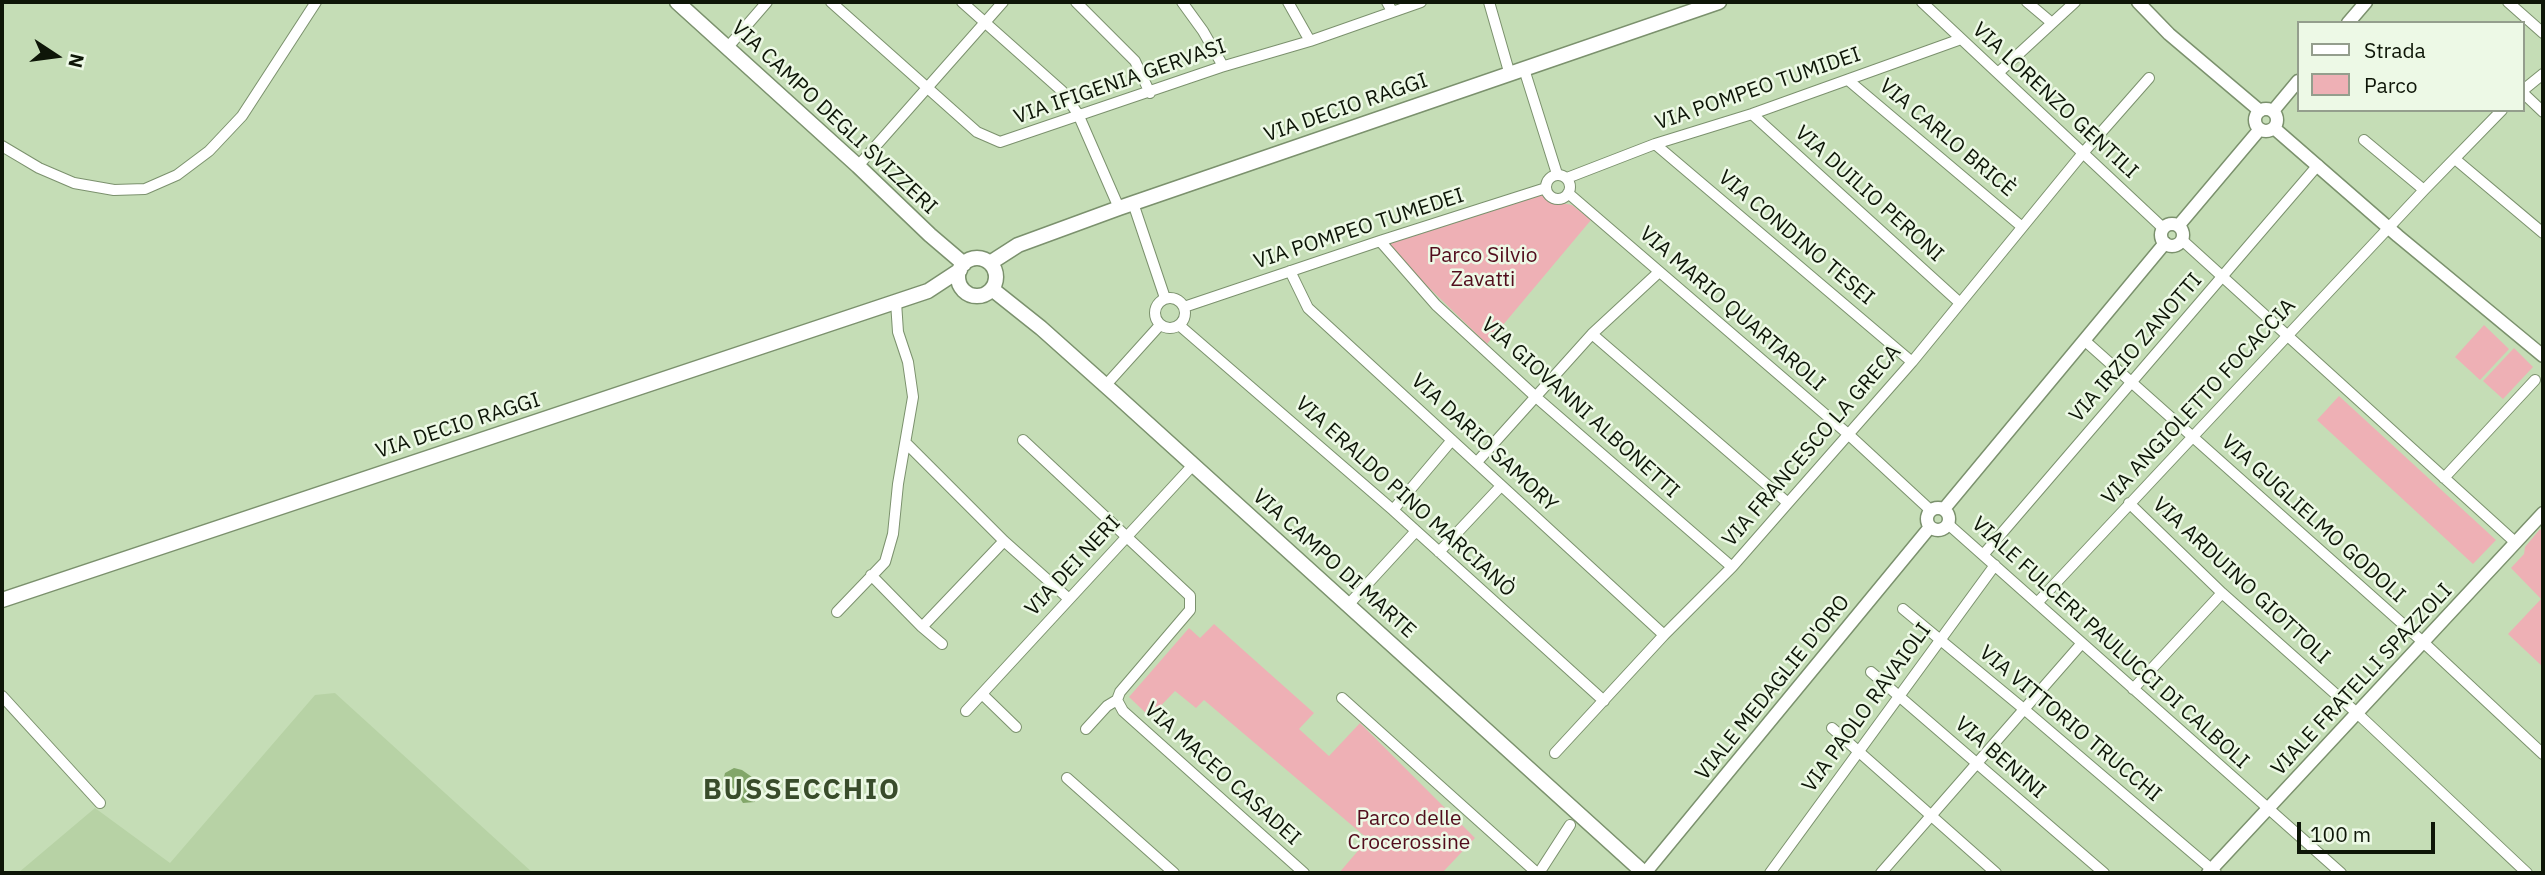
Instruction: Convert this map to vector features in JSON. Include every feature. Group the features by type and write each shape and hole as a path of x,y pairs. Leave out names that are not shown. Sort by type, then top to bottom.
{"main road":[{"name":"VIA DECIO RAGGI","path":"990,263 1018,245 1126,205 1719,2"},
{"name":"VIA CAMPO DEGLI SVIZZERI","path":"685,4 962,267"},
{"path":"980,258 990,263 996,273 992,289 984,295 968,294 961,286 962,267 980,258"},
{"name":"VIA DECIO RAGGI","path":"928,291 962,267"},
{"name":"VIA CAMPO DI MARTE","path":"992,289 1041,328 1645,873"},
{"name":"VIA DECIO RAGGI","path":"2,600 928,291 945,290 968,294"}],"street":[{"path":"2,146 39,168 74,183 114,190 145,189 177,175 209,151 242,116 316,2"},
{"path":"728,47 767,2"},
{"name":"VIA IFIGENIA GERVASI","path":"831,2 977,132 1000,142 1223,66 1310,41 1390,7 1421,2"},
{"path":"962,2 1062,91 1078,114 1126,205 1165,298"},
{"path":"858,166 1003,2"},
{"path":"1076,2 1135,61 1150,93"},
{"path":"1182,2 1223,66"},
{"path":"1288,2 1310,41"},
{"path":"1489,2 1562,176 1570,185 1568,193 1557,199 1550,196 1546,188 1547,181 1562,176"},
{"name":"VIA LORENZO GENTILI","path":"1922,2 2163,228"},
{"path":"2027,2 2052,23"},
{"path":"1998,73 2075,2"},
{"path":"2138,2 2169,34 2259,111"},
{"path":"2350,21 2366,2"},
{"path":"2508,2 2543,33"},
{"name":"VIA POMPEO TUMIDEI","path":"1562,176 1752,114 1961,39"},
{"path":"2524,90 2543,74"},
{"name":"VIA FRANCESCO LA GRECA","path":"1555,753 1664,635 1732,567 1912,362 2021,226 2149,78"},
{"name":"VIA CARLO BRICÈ","path":"1847,80 2021,226"},
{"path":"2273,111 2296,83"},
{"path":"2524,94 2543,112"},
{"path":"2266,108 2273,111 2277,117 2274,128 2269,131 2260,129 2255,120 2259,111 2266,108"},
{"name":"VIA ANGIOLETTO FOCACCIA","path":"2037,603 2455,159 2496,112"},
{"name":"VIA DUILIO PERONI","path":"1752,114 1960,303"},
{"path":"2274,128 2389,228 2542,353"},
{"path":"2179,225 2260,129"},
{"path":"2364,140 2424,190"},
{"name":"VIA CONDINO TESEI","path":"1655,144 1912,362"},
{"path":"2455,159 2543,233"},
{"name":"VIA IRZIO ZANOTTI","path":"1983,555 2318,165"},
{"name":"VIA POMPEO TUMEDEI","path":"1184,307 1546,188"},
{"name":"VIA MARIO QUARTAROLI","path":"1568,193 1848,434 1930,512"},
{"path":"2172,223 2179,225 2184,234 2182,240 2174,246 2165,243 2161,238 2163,228 2172,223"},
{"path":"2182,240 2514,543"},
{"name":"VIA GIOVANNI ALBONETTI","path":"1380,241 1436,305 1537,398 1732,567"},
{"path":"1944,509 2165,243"},
{"name":"VIA DARIO SAMORY","path":"1290,271 1308,308 1664,635"},
{"path":"1477,462 1592,334 1659,272"},
{"path":"1165,298 1179,300 1184,307 1185,317 1179,325 1170,328 1160,325 1154,312 1158,303 1165,298"},
{"path":"837,612 885,562 893,534 912,397 908,362 898,332 896,302"},
{"path":"1105,386 1160,325"},
{"name":"VIA ERALDO PINO MARCIANÒ","path":"1179,325 1393,510 1604,701"},
{"path":"1592,334 1788,503"},
{"name":"VIA GUGLIELMO GODOLI","path":"2084,340 2423,642 2543,754"},
{"path":"2444,478 2535,380"},
{"path":"1023,440 1191,596 1190,610 1119,692 1117,701 1107,706 1086,729"},
{"path":"1393,510 1452,440"},
{"path":"906,443 1004,541 1069,599"},
{"name":"VIA DEI NERI","path":"966,711 1193,465"},
{"path":"1440,552 1501,486"},
{"name":"VIA ARDUINO GIOTTOLI","path":"2129,503 2222,593 2358,715 2526,873"},
{"path":"1936,508 1944,509 1949,514 1948,524 1940,530 1930,527 1927,518 1930,512 1936,508"},
{"name":"VIALE FRATELLI SPAZZOLI","path":"2212,872 2543,513"},
{"name":"VIALE FULCERI PAULUCCI DI CALBOLI","path":"1948,524 2341,873"},
{"name":"VIALE MEDAGLIE D'ORO","path":"1645,873 1930,527"},
{"path":"1349,605 1416,531"},
{"path":"922,626 1004,541"},
{"name":"VIA PAOLO RAVAIOLI","path":"1770,873 1994,565"},
{"path":"871,575 942,644"},
{"path":"2133,689 2222,593"},
{"name":"VIA VITTORIO TRUCCHI","path":"1903,609 2025,710 2212,872"},
{"path":"1881,873 2082,643"},
{"name":"VIA BENINI","path":"1871,673 2104,873"},
{"path":"982,694 1016,727"},
{"path":"2,696 100,803"},
{"path":"1342,698 1538,873 1570,825"},
{"name":"VIA MACEO CASADEI","path":"1117,701 1123,711 1304,873"},
{"path":"1832,728 1996,873"},
{"path":"1067,778 1174,873"}],"shaded area":[{"path":"335,693 533,873 18,873 95,808 170,863 315,695"},
{"path":"734,768 752,777 753,787 758,793 755,802 743,803 734,789 723,781 725,773"}],"green space":[{"name":"Parco Silvio Zavatti","path":"1542,195 1555,202 1572,205 1591,220 1487,344 1385,245"},
{"path":"2484,325 2509,349 2480,380 2455,357"},
{"path":"2514,348 2533,367 2503,399 2483,381"},
{"path":"2339,396 2496,540 2473,564 2317,420"},
{"path":"2540,529 2543,533 2543,667 2508,634 2541,599 2511,568"},
{"name":"Parco delle Crocerossine","path":"1214,624 1314,713 1299,729 1329,756 1360,723 1475,838 1442,873 1339,873 1368,839 1204,700 1196,708 1175,691 1150,717 1129,697 1189,628 1200,638"}],"district":[{"name":"BUSSECCHIO","path":"802,791"}]}
